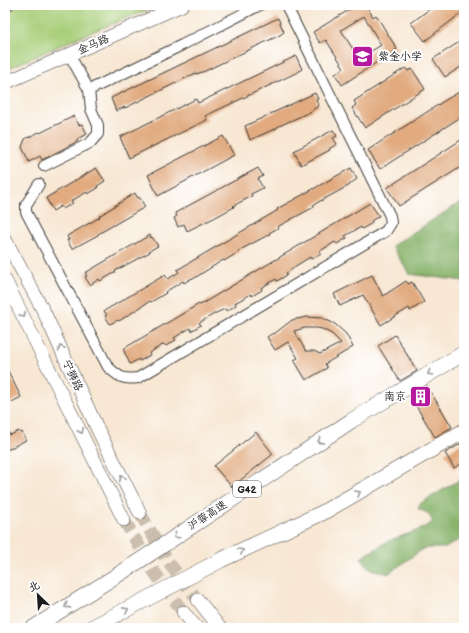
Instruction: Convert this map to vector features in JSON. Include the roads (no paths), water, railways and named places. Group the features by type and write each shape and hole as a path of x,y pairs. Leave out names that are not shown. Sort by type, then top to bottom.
{"highway":[{"name":"沪蓉高速","path":"33,628 127,569 351,421 464,353"},
{"path":"91,628 221,560 322,513 464,431"}],"main road":[{"name":"金马路","path":"5,83 182,5"},
{"name":"宁狮路","path":"5,239 44,312 98,430 140,513"},
{"name":"宁狮路","path":"5,280 124,520"},
{"path":"198,600 220,628"},
{"path":"183,612 197,628"}],"street":[{"path":"90,90 260,5"},
{"path":"39,184 26,205 26,212 108,367 116,375 127,379 138,378 386,231 391,224 390,216 286,5"},
{"path":"44,166 90,143 98,134 98,126 90,109 90,90 69,54"}],"tunnel":[{"path":"140,513 168,562 198,600"},
{"path":"124,520 153,570 183,612"}],"place":[{"name":"紫金小学","path":"363,56"},
{"name":"南京","path":"421,396"}]}
